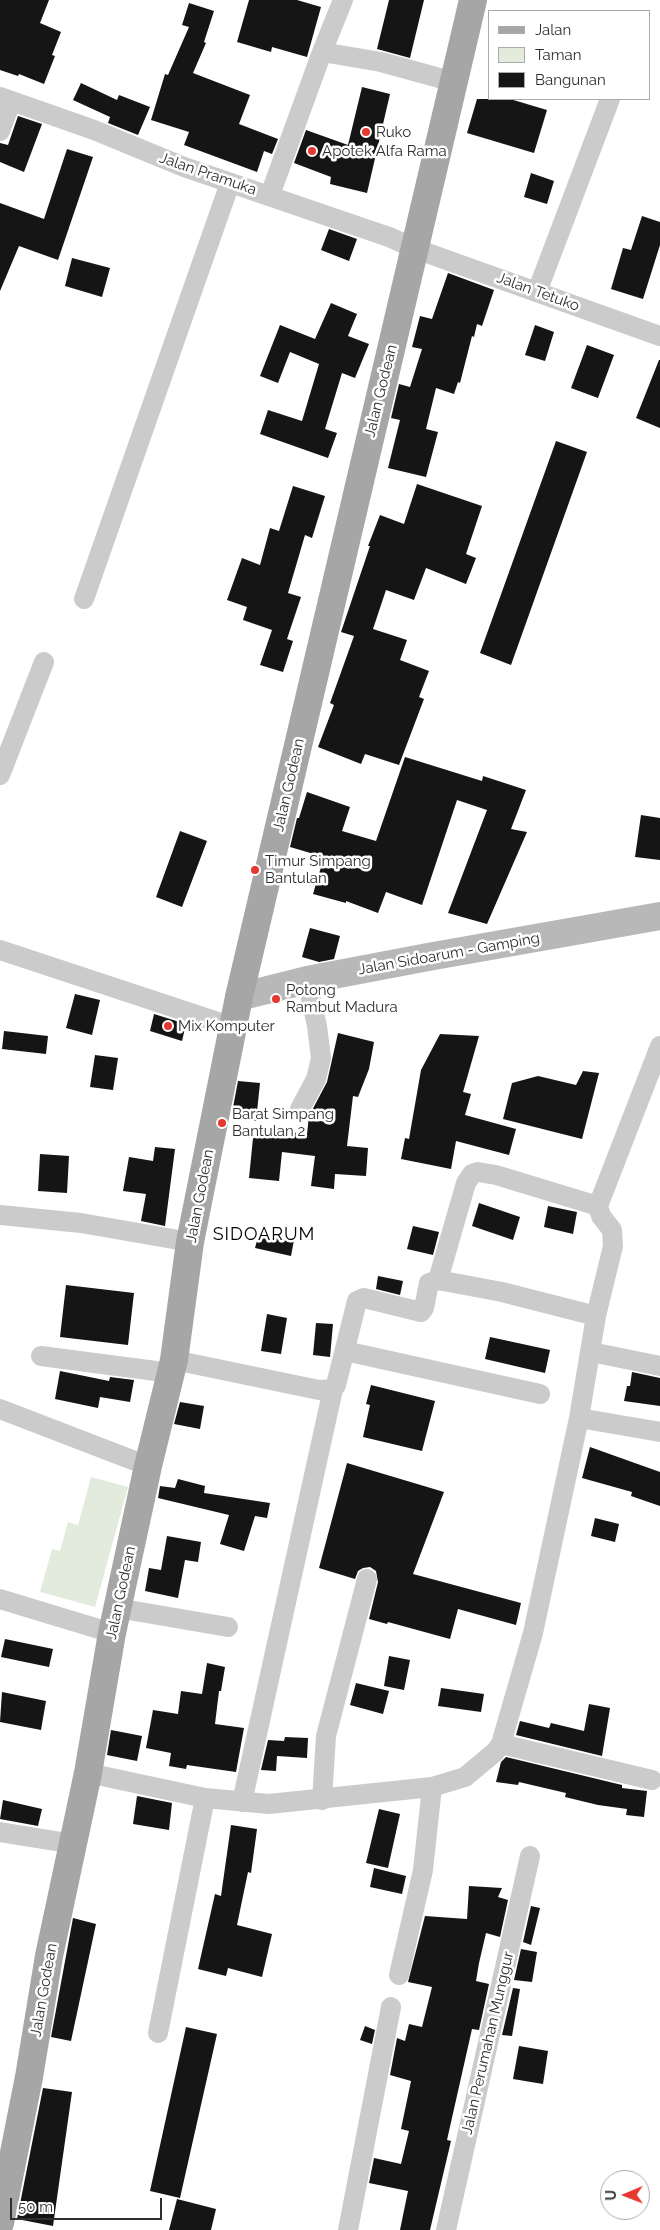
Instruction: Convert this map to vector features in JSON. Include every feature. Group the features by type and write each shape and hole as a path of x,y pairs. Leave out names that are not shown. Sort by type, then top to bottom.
{"main road":[{"name":"Jalan Godean","path":"0,2223 29,2077 49,1956 88,1773 115,1621 148,1466 172,1367 190,1242 239,997 473,0"},
{"name":"Jalan Sidoarum - Gamping","path":"239,997 307,980 660,916"}],"street":[{"path":"270,195 343,0"},
{"path":"322,52 381,62 454,82"},
{"path":"0,131 6,99"},
{"name":"Jalan Pramuka","path":"6,99 230,183 270,195 389,237 416,249"},
{"path":"537,292 610,100"},
{"path":"84,599 230,183"},
{"name":"Jalan Tetuko","path":"416,249 660,336"},
{"path":"0,774 44,662"},
{"path":"0,950 234,1027"},
{"path":"300,1109 316,1079 321,1058 317,1026 307,980"},
{"path":"88,1773 205,1798 269,1804 322,1800 432,1787 465,1776 481,1766 501,1744 533,1633 580,1418 596,1316 613,1246 612,1230 601,1216 598,1206 660,1046"},
{"path":"438,1280 466,1183 472,1174 478,1172 496,1175 598,1206"},
{"path":"0,1215 81,1223 190,1242"},
{"path":"242,1802 333,1389 336,1385 357,1301 364,1298 421,1312 424,1308 429,1283 438,1280 502,1292 596,1316"},
{"path":"345,1350 540,1394"},
{"path":"591,1352 660,1366"},
{"path":"41,1356 172,1367 319,1390 333,1389"},
{"path":"0,1409 148,1466"},
{"path":"580,1418 660,1432"},
{"path":"322,1800 326,1736 366,1580"},
{"path":"0,1599 115,1621 228,1627"},
{"path":"501,1744 652,1780"},
{"path":"399,1975 422,1870 432,1787"},
{"path":"158,2033 205,1798"},
{"path":"0,1832 74,1844"},
{"name":"Jalan Perumahan Munggur","path":"446,2230 530,1856"},
{"path":"348,2230 391,2007"}],"green space":[{"path":"91,1477 128,1487 95,1607 40,1592 52,1549 60,1551 68,1522 78,1525"}],"building":[{"path":"0,0 49,0 40,23 61,32 52,55 55,56 44,84 19,74 18,76 0,70"},
{"path":"249,0 297,0 321,7 307,57 272,47 271,52 237,42"},
{"path":"389,0 424,0 410,58 377,49"},
{"path":"189,3 214,11 204,42 206,43 193,73 250,95 239,124 278,139 272,154 264,151 257,172 184,145 189,132 151,120 165,74 168,75 189,27 182,25"},
{"path":"81,83 117,100 119,95 150,107 138,135 108,123 110,117 73,100"},
{"path":"362,87 390,94 367,193 330,184 331,177 294,163 306,130 348,145"},
{"path":"477,99 513,100 547,110 534,153 467,133"},
{"path":"18,116 42,124 24,172 0,162 0,143 8,145"},
{"path":"67,149 93,157 58,260 19,246 0,291 0,203 44,219"},
{"path":"531,173 554,181 547,204 524,197"},
{"path":"642,216 660,222 660,245 643,299 611,289 623,248 631,250"},
{"path":"329,229 357,239 349,261 321,250"},
{"path":"72,258 110,268 102,297 65,286"},
{"path":"448,273 494,290 482,326 477,324 474,337 472,336 460,383 458,382 454,394 436,388 426,429 438,432 426,477 388,468 400,420 391,418 399,384 410,387 422,349 412,347 420,316 432,319"},
{"path":"331,303 357,314 348,336 369,344 355,378 342,373 325,429 337,433 328,458 260,434 268,410 302,421 319,364 290,352 278,383 260,376 280,325 315,339"},
{"path":"535,325 554,332 545,361 525,355"},
{"path":"587,345 614,355 598,398 571,388"},
{"path":"660,360 660,428 636,418"},
{"path":"556,441 587,452 511,665 480,653"},
{"path":"417,484 482,506 466,554 476,558 466,584 426,568 414,600 386,590 373,629 407,640 400,660 429,671 419,697 424,699 399,765 365,754 361,764 318,747 334,705 330,703 354,636 341,632 370,546 368,546 380,515 404,524"},
{"path":"293,486 325,496 312,538 305,535 288,593 301,597 287,639 293,641 283,672 260,665 272,630 243,620 247,607 227,600 242,558 260,565 270,528 279,531"},
{"path":"405,757 482,781 483,776 526,790 511,829 527,832 487,924 448,913 487,810 457,800 422,905 386,892 378,913 346,901 346,903 313,894 324,857 290,847 297,818 299,818 307,792 350,807 342,831 376,841"},
{"path":"641,815 660,818 660,860 635,857"},
{"path":"180,831 207,841 182,907 156,897"},
{"path":"310,928 340,936 334,959 319,962 302,957"},
{"path":"75,994 100,1000 92,1035 66,1028"},
{"name":"Mix Komputer","path":"154,1014 186,1024 182,1041 150,1031"},
{"path":"4,1031 48,1036 46,1054 2,1049"},
{"path":"338,1033 374,1042 369,1069 358,1097 353,1096 347,1146 368,1148 366,1176 335,1174 334,1189 311,1186 315,1156 282,1152 279,1181 249,1178 254,1128 307,1134 309,1116 327,1082"},
{"path":"440,1034 479,1036 463,1092 471,1094 465,1115 516,1129 509,1155 456,1141 451,1169 401,1159 405,1138 409,1139 421,1070"},
{"path":"95,1055 118,1058 113,1090 90,1087"},
{"path":"583,1071 599,1073 582,1139 503,1119 512,1083 538,1076 576,1085"},
{"path":"238,1081 260,1083 256,1121 231,1118"},
{"path":"155,1147 175,1149 165,1226 141,1221 146,1194 123,1191 129,1157 153,1161"},
{"path":"40,1154 69,1156 67,1193 38,1191"},
{"path":"479,1203 520,1217 513,1240 472,1226"},
{"path":"548,1206 577,1212 573,1234 544,1227"},
{"path":"413,1226 439,1232 433,1255 407,1249"},
{"path":"259,1233 294,1240 291,1256 255,1248"},
{"path":"378,1276 403,1281 400,1295 376,1289"},
{"path":"66,1285 134,1293 128,1345 60,1337"},
{"path":"267,1314 287,1318 281,1354 261,1351"},
{"path":"316,1323 333,1324 330,1357 313,1355"},
{"path":"490,1337 550,1350 545,1373 485,1359"},
{"path":"60,1371 109,1381 110,1377 134,1380 130,1402 100,1397 98,1408 55,1399"},
{"path":"632,1372 660,1378 660,1406 624,1401 627,1386 630,1386"},
{"path":"371,1385 435,1401 422,1451 363,1437 370,1405 366,1404"},
{"path":"180,1402 204,1406 200,1429 174,1424"},
{"path":"590,1447 660,1472 660,1506 631,1496 632,1492 582,1478"},
{"path":"347,1463 444,1492 413,1574 521,1603 516,1625 458,1609 450,1639 388,1622 387,1624 369,1619 378,1582 376,1571 370,1567 363,1568 358,1571 355,1579 319,1568"},
{"path":"178,1479 205,1486 204,1493 270,1503 267,1518 255,1516 244,1551 220,1544 229,1515 158,1498 160,1486 175,1488"},
{"path":"595,1518 619,1524 615,1542 591,1536"},
{"path":"167,1536 201,1542 198,1562 185,1560 178,1598 145,1591 149,1568 161,1570"},
{"path":"5,1639 53,1649 49,1667 1,1657"},
{"path":"389,1656 410,1660 404,1690 384,1686"},
{"path":"207,1663 225,1667 221,1691 219,1691 215,1724 244,1728 236,1772 187,1765 186,1769 169,1766 171,1753 146,1748 153,1710 178,1714 181,1691 202,1694"},
{"path":"356,1683 389,1691 383,1714 350,1705"},
{"path":"441,1688 484,1694 481,1712 438,1706"},
{"path":"2,1692 46,1701 41,1730 0,1722"},
{"path":"589,1704 610,1708 602,1756 516,1735 520,1721 549,1728 551,1723 584,1731"},
{"path":"111,1730 142,1736 137,1761 107,1755"},
{"path":"285,1737 308,1738 307,1758 277,1756 276,1771 261,1770 268,1740 284,1741"},
{"path":"506,1757 622,1785 622,1788 647,1791 644,1817 626,1815 627,1809 598,1805 565,1797 566,1793 519,1782 518,1785 496,1782 501,1762"},
{"path":"137,1796 172,1803 169,1830 133,1824"},
{"path":"3,1800 42,1809 38,1826 0,1819"},
{"path":"379,1809 400,1814 388,1868 366,1863"},
{"path":"231,1825 257,1829 251,1873 248,1872 237,1925 272,1934 262,1977 228,1968 226,1976 198,1969 215,1894 221,1896"},
{"path":"374,1868 406,1876 402,1894 370,1887"},
{"path":"469,1886 502,1888 498,1897 508,1900 500,1937 486,1933 476,1981 489,1984 479,2030 472,2029 447,2140 451,2141 430,2230 400,2230 408,2191 369,2183 374,2158 401,2164 409,2131 401,2129 411,2081 390,2075 397,2038 405,2041 409,2024 422,2027 432,1987 408,1982 425,1916 467,1919"},
{"path":"531,1906 540,1908 531,1945 523,1942"},
{"path":"73,1918 96,1924 71,2041 51,2037"},
{"path":"521,1949 537,1952 532,1982 514,1980"},
{"path":"513,1988 520,1989 512,2036 502,2035"},
{"path":"365,2026 375,2030 372,2044 360,2040"},
{"path":"186,2027 217,2034 180,2198 150,2191"},
{"path":"519,2046 548,2051 543,2084 513,2079"},
{"path":"43,2088 72,2092 53,2226 17,2219"},
{"path":"177,2199 216,2209 211,2230 169,2230"}],"place":[{"name":"Ruko","path":"366,132"},
{"name":"Apotek Alfa Rama","path":"312,151"},
{"name":"Timur Simpang Bantulan","path":"255,870"},
{"name":"Potong Rambut Madura","path":"276,999"},
{"name":"Mix Komputer","path":"168,1026"},
{"name":"Barat Simpang Bantulan 2","path":"222,1123"}],"district":[{"name":"SIDOARUM","path":"264,1235"}]}
